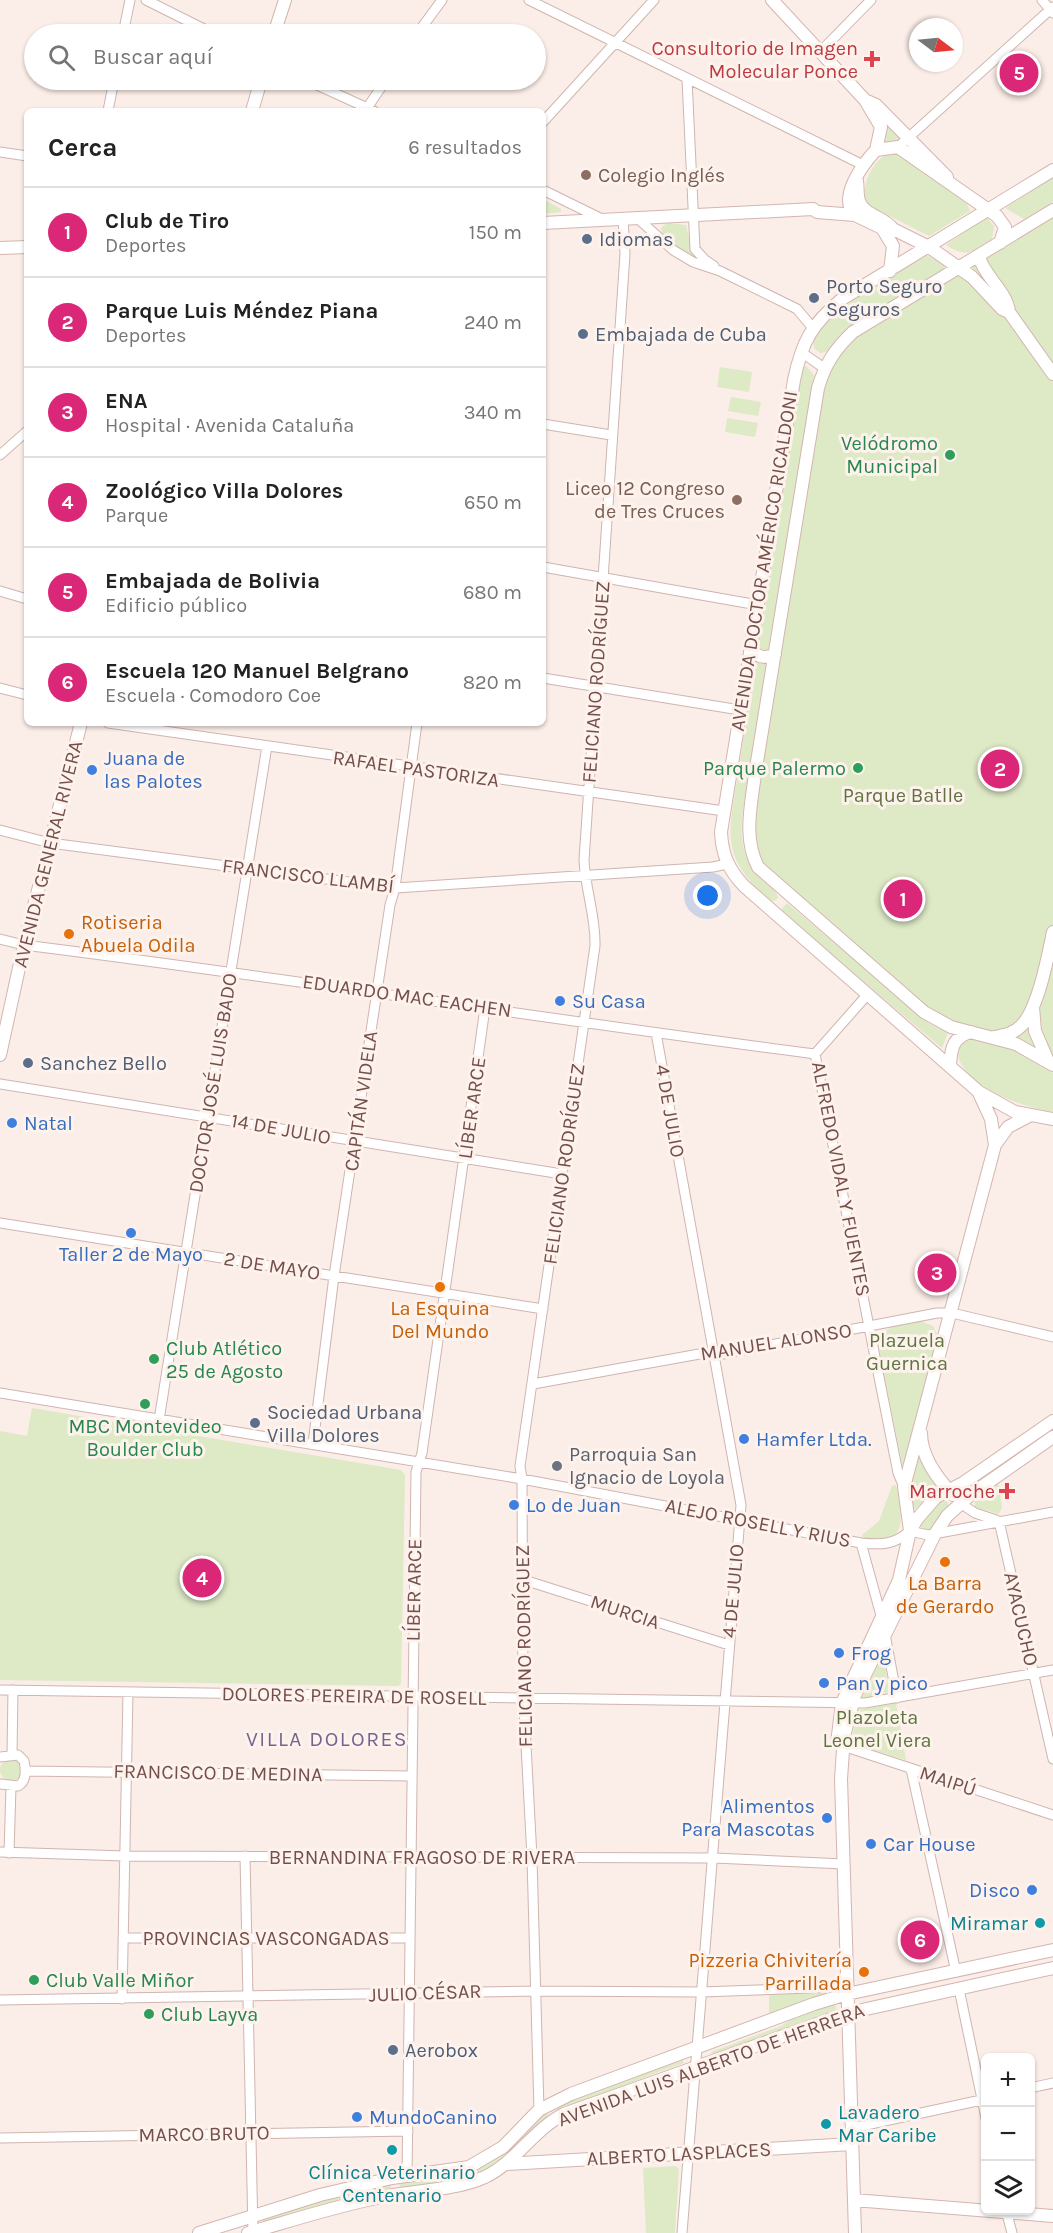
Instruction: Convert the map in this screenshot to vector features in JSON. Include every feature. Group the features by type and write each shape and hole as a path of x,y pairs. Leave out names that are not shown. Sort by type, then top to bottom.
{"street":[{"path":"125,24 130,0"},
{"path":"146,0 194,24"},
{"path":"277,24 285,0"},
{"path":"424,24 442,0"},
{"path":"529,0 614,44 863,165"},
{"path":"546,119 654,0"},
{"path":"772,0 865,100 881,128 876,150 863,165 848,197 839,203 817,205 813,209"},
{"path":"820,52 871,0"},
{"path":"876,150 903,143 1052,10 1042,0"},
{"path":"687,79 695,249 720,271"},
{"path":"109,108 112,90"},
{"path":"253,108 258,90"},
{"path":"327,90 364,108"},
{"path":"369,108 380,90"},
{"path":"865,100 876,105 903,143 943,171 949,180 989,210 1005,227 1000,243"},
{"path":"0,152 24,156"},
{"name":"AVENIDA DOCTOR AMÉRICO RICALDONI","path":"1053,170 842,299 812,327 801,352 794,380 721,832 727,864 733,875 979,1092 1015,1112 1053,1119"},
{"path":"857,180 858,197 862,208 889,222 888,229 892,246 890,270"},
{"path":"546,191 602,219"},
{"path":"848,197 850,208 855,215"},
{"path":"546,223 813,209 817,212 855,215 929,247 960,268 984,288 1002,309 1009,312"},
{"name":"AVENIDA DOCTOR AMÉRICO RICALDONI","path":"1050,1063 1016,1044 944,1025 924,1012 758,867 751,851 748,827 818,388 824,368 853,332 1053,210"},
{"path":"629,218 683,256 720,271 797,309 812,327"},
{"name":"FELICIANO RODRÍGUEZ","path":"539,2110 537,1991 524,1698 520,1466 596,946 594,916 585,877 588,794 611,435 629,218"},
{"path":"0,248 24,247"},
{"path":"979,257 985,271 1008,304 1009,312 1053,374"},
{"path":"801,352 824,368"},
{"path":"546,424 611,435"},
{"path":"0,454 24,434"},
{"path":"546,568 758,605"},
{"path":"0,591 24,597"},
{"path":"751,649 759,656 768,657 775,654"},
{"path":"546,678 740,710"},
{"path":"0,688 24,694"},
{"name":"AVENIDA GENERAL RIVERA","path":"0,1055 24,945 80,726"},
{"name":"RAFAEL PASTORIZA","path":"129,726 588,794 724,811"},
{"name":"CAPITÁN VIDELA","path":"312,1444 334,1276 395,888 417,726"},
{"name":"DOCTOR JOSÉ LUIS BADO","path":"159,1420 267,746"},
{"path":"730,770 742,766 749,768 755,774"},
{"name":"FRANCISCO LLAMBÍ","path":"0,830 50,843 395,888 585,877 727,864"},
{"path":"770,908 781,904 784,892"},
{"path":"994,1037 1016,1031 1024,1023 1033,1005 1053,932"},
{"name":"EDUARDO MAC EACHEN","path":"0,939 24,945 231,971 815,1054"},
{"name":"ALFREDO VIDAL Y FUENTES","path":"868,994 815,1054 898,1473 904,1487"},
{"path":"1033,1005 1035,1031 1050,1063"},
{"name":"LÍBER ARCE","path":"406,2177 416,1472 465,1160 485,1008"},
{"path":"950,1065 954,1042 962,1034 971,1032"},
{"name":"4 DE JULIO","path":"656,1033 741,1506 682,2233"},
{"name":"14 DE JULIO","path":"0,1084 562,1174"},
{"path":"979,1092 991,1119 995,1145"},
{"path":"910,1532 904,1487 995,1145 1008,1127 1030,1116"},
{"name":"2 DE MAYO","path":"0,1224 543,1309"},
{"name":"MANUEL ALONSO","path":"533,1384 952,1312 1053,1337"},
{"name":"ALEJO ROSELL Y RIUS","path":"0,1393 522,1479 861,1543 884,1545 910,1532"},
{"path":"841,1779 838,1772 836,1734 899,1580 910,1532 928,1503 1053,1421"},
{"path":"921,1430 921,1442 926,1455 960,1503 975,1513 999,1521"},
{"path":"855,2233 841,1779 847,1703 885,1634 935,1534 960,1503 1053,1437"},
{"path":"910,1532 922,1535 935,1534 1053,1512"},
{"name":"AYACUCHO","path":"999,1521 1053,1759"},
{"path":"861,1543 882,1619"},
{"name":"MURCIA","path":"521,1579 729,1645"},
{"path":"885,1634 897,1698"},
{"name":"DOLORES PEREIRA DE ROSELL","path":"0,1690 847,1703 897,1698 1053,1670"},
{"path":"12,1755 13,1690"},
{"path":"122,1999 128,1693"},
{"name":"MAIPÚ","path":"843,1746 1053,1815"},
{"path":"0,1757 12,1755 22,1759 25,1774 21,1784 11,1786 0,1784"},
{"path":"911,1768 956,1972"},
{"name":"FRANCISCO DE MEDINA","path":"25,1774 126,1772 411,1776"},
{"path":"4,1852 11,1786"},
{"name":"BERNANDINA FRAGOSO DE RIVERA","path":"4,1852 124,1856 714,1858 844,1864"},
{"path":"245,1856 253,2132 254,2214 251,2233"},
{"name":"PROVINCIAS VASCONGADAS","path":"123,1938 409,1938"},
{"name":"AVENIDA LUIS ALBERTO DE HERRERA","path":"199,2233 320,2195 406,2177 459,2170 480,2163 503,2147 539,2110 607,2080 847,1994 1053,1950"},
{"name":"AVENIDA LUIS ALBERTO DE HERRERA","path":"251,2233 307,2214 364,2200 471,2183 506,2164 557,2118 848,2013 1053,1968"},
{"name":"JULIO CÉSAR","path":"0,2000 409,1995 537,1991 702,1992 838,1987 847,1994"},
{"path":"959,1989 981,2090"},
{"path":"1035,2087 1053,2083"},
{"path":"852,2128 981,2099"},
{"name":"MARCO BRUTO","path":"0,2138 408,2131"},
{"name":"ALBERTO LASPLACES","path":"506,2164 852,2145"},
{"path":"854,2200 981,2210"},
{"path":"1035,2214 1053,2216"},
{"path":"1008,2215 1012,2233"}],"green space":[{"path":"873,109 903,141 883,143"},
{"path":"888,153 899,153 967,204 970,211 929,236 866,204 865,189 869,175 882,157"},
{"path":"1053,177 1053,202 1024,219 1005,208"},
{"path":"546,201 561,209 561,212 546,214"},
{"name":"Parque Batlle","path":"1053,210 1053,1065 944,1025 753,857 750,844 818,388 837,349"},
{"path":"985,218 994,226 992,239 970,252 960,252 946,245"},
{"path":"667,223 686,225 693,255 704,263 681,251 662,234 661,228"},
{"path":"926,255 945,265 944,269 850,329 826,352 820,353 814,348 813,340 824,326 850,303"},
{"path":"806,366 814,375 769,649 766,652 758,650 757,647 802,368"},
{"path":"720,367 752,372 749,392 717,387"},
{"path":"731,397 761,402 758,416 728,411"},
{"path":"727,418 758,423 755,437 725,432"},
{"path":"755,661 767,663 750,763 740,761"},
{"path":"743,771 749,777 742,826 744,850 756,873 777,894 778,898 774,901 770,901 754,885 742,871 735,857 731,830 732,814 738,774"},
{"path":"787,903 929,1023 948,1033 942,1048 780,911"},
{"path":"973,1039 1014,1050 1053,1073 1053,1112 1012,1101 971,1077 958,1055 961,1044"},
{"name":"Plazuela Guernica","path":"920,1321 933,1326 938,1336 905,1465 902,1463 878,1344 884,1332 894,1326"},
{"path":"32,1408 401,1470 405,1475 401,1684 398,1686 0,1680 0,1431 27,1436"},
{"path":"1053,1426 1053,1431 960,1496 959,1492"},
{"path":"918,1453 938,1488 915,1509 912,1507 909,1484"},
{"path":"998,1481 1002,1507 999,1514 975,1507 974,1498"},
{"path":"896,1485 901,1518 896,1534 878,1540 863,1538 862,1535 879,1521 892,1486"},
{"path":"946,1499 949,1506 928,1531 922,1529 920,1525 937,1502"},
{"path":"881,1658 884,1659 889,1692 861,1699"},
{"name":"Plazoleta Leonel Viera","path":"896,1703 906,1760 851,1743 858,1710"},
{"path":"11,1759 19,1762 22,1770 19,1778 11,1781 3,1778 0,1770 3,1762"},
{"path":"833,1992 769,2017 769,1993 815,1994"},
{"path":"834,2002 837,2011 713,2057 711,2052 781,2026 795,2017"},
{"path":"683,2058 684,2063 558,2112 555,2106"},
{"path":"546,2112 549,2116 509,2155 484,2171 457,2180 400,2188 399,2183 442,2178 482,2167 506,2151"},
{"path":"675,2166 679,2169 675,2233 646,2233 643,2168"},
{"path":"391,2184 391,2190 310,2208 263,2222 263,2216 281,2209"}],"place":[{"name":"Consultorio de Imagen Molecular Ponce","path":"872,59"},
{"name":"Embajada de Bolivia","path":"1019,73"},
{"name":"Colegio Inglés","path":"586,175"},
{"name":"Idiomas","path":"587,239"},
{"name":"Porto Seguro Seguros","path":"814,298"},
{"name":"Embajada de Cuba","path":"583,334"},
{"name":"Velódromo Municipal","path":"950,455"},
{"name":"Liceo 12 Congreso de Tres Cruces","path":"737,500"},
{"name":"Parque Palermo","path":"858,768"},
{"name":"Parque Luis Méndez Piana","path":"1000,769"},
{"name":"Juana de las Palotes","path":"92,770"},
{"name":"Club de Tiro","path":"903,899"},
{"name":"Rotiseria Abuela Odila","path":"69,934"},
{"name":"Su Casa","path":"560,1001"},
{"name":"Sanchez Bello","path":"28,1063"},
{"name":"Natal","path":"12,1123"},
{"name":"Taller 2 de Mayo","path":"131,1233"},
{"name":"ENA","path":"937,1273"},
{"name":"La Esquina Del Mundo","path":"440,1287"},
{"name":"Club Atlético 25 de Agosto","path":"154,1359"},
{"name":"MBC Montevideo Boulder Club","path":"145,1404"},
{"name":"Sociedad Urbana Villa Dolores","path":"255,1423"},
{"name":"Hamfer Ltda.","path":"744,1439"},
{"name":"Parroquia San Ignacio de Loyola","path":"557,1466"},
{"name":"Marroche","path":"1007,1491"},
{"name":"Lo de Juan","path":"514,1505"},
{"name":"La Barra de Gerardo","path":"945,1562"},
{"name":"Zoológico Villa Dolores","path":"202,1578"},
{"name":"Frog","path":"839,1653"},
{"name":"Pan y pico","path":"824,1683"},
{"name":"Alimentos Para Mascotas","path":"827,1818"},
{"name":"Car House","path":"871,1844"},
{"name":"Disco","path":"1032,1890"},
{"name":"Miramar","path":"1040,1923"},
{"name":"Escuela 120 Manuel Belgrano","path":"920,1940"},
{"name":"Pizzeria Chivitería Parrillada","path":"864,1972"},
{"name":"Club Valle Miñor","path":"34,1980"},
{"name":"Club Layva","path":"149,2014"},
{"name":"Aerobox","path":"393,2050"},
{"name":"MundoCanino","path":"357,2117"},
{"name":"Lavadero Mar Caribe","path":"826,2124"},
{"name":"Clínica Veterinario Centenario","path":"392,2150"}],"district":[{"name":"VILLA DOLORES","path":"327,1739"}]}
